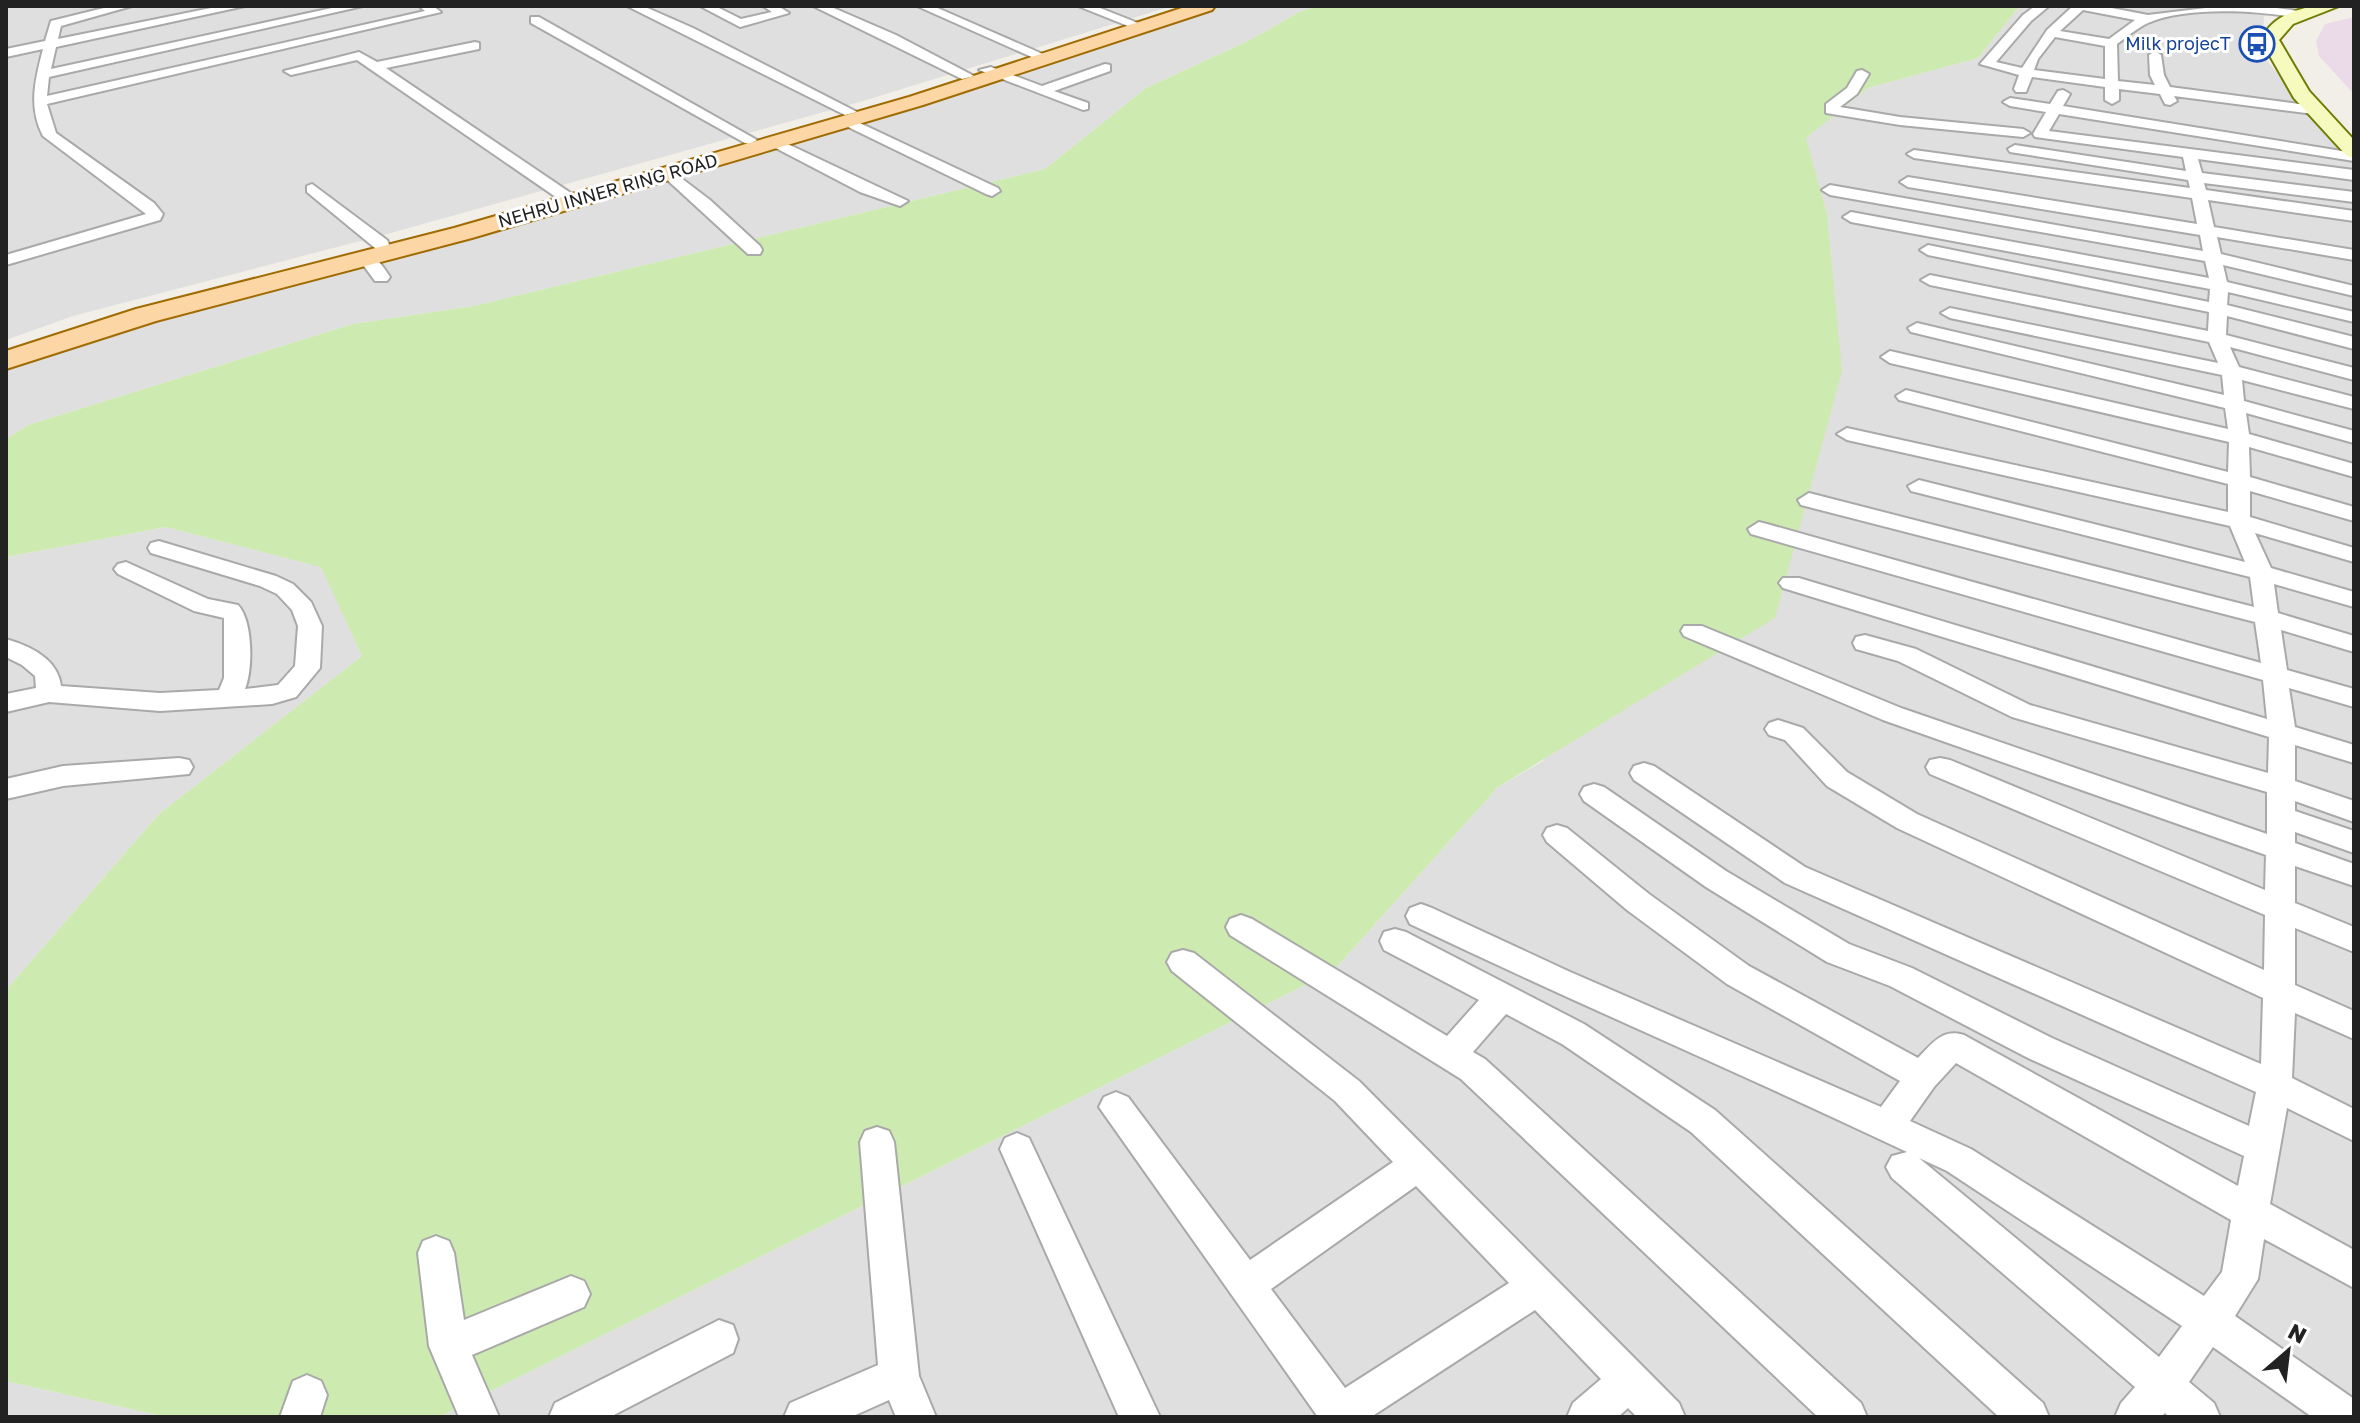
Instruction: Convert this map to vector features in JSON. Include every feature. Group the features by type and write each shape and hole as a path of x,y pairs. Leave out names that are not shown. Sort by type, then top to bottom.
{"main road":[{"name":"NEHRU INNER RING ROAD","path":"984,74 1048,48 1183,6"},
{"name":"NEHRU INNER RING ROAD","path":"567,198 775,142 849,116 1206,6"},
{"name":"NEHRU INNER RING ROAD","path":"6,360 173,308 376,260 750,140 849,116"},
{"name":"NEHRU INNER RING ROAD","path":"6,347 138,307 376,260"}],"street":[{"path":"6,260 147,221 155,214 50,136 41,121 40,102 48,44 55,24 126,6"},
{"path":"162,6 251,55"},
{"path":"6,53 239,6"},
{"path":"45,74 357,6"},
{"path":"40,102 435,12 425,6"},
{"path":"638,8 662,6"},
{"path":"706,6 740,23 783,13 769,6"},
{"path":"819,6 984,74 1083,106"},
{"path":"923,6 1048,48"},
{"path":"1084,6 1132,23"},
{"path":"2043,6 2027,18 1995,53 1987,64 1989,66 2164,90 2309,118 2348,142"},
{"path":"2173,6 2189,13"},
{"path":"2029,73 2032,58 2051,33 2090,7 2149,19 2278,7 2302,15"},
{"path":"638,8 992,191"},
{"path":"2309,118 2301,94 2270,40 2279,25 2302,15 2340,8"},
{"path":"2340,8 2312,23 2297,40 2294,50 2348,142"},
{"path":"2051,33 2111,43 2149,19"},
{"path":"535,20 750,140"},
{"path":"291,71 431,40"},
{"path":"2108,143 2115,117 2109,84 2111,43"},
{"path":"374,67 475,46"},
{"path":"1995,53 2047,60"},
{"path":"2135,1417 2162,1386 2239,1279 2278,1062 2282,730 2269,618 2261,573 2239,521 2239,438 2235,404 2231,371 2217,338 2203,220 2174,114 2157,75 2155,55"},
{"path":"359,56 567,198"},
{"path":"2095,66 2126,70"},
{"path":"1041,91 1105,68"},
{"path":"2029,73 2050,94 2115,117 2174,114 2348,142"},
{"path":"2142,73 2301,94"},
{"path":"1862,74 1852,91 1830,108 1907,122 2108,143 2354,343"},
{"path":"1988,130 2010,102 2050,94"},
{"path":"2010,102 2050,94"},
{"path":"2040,134 2050,94"},
{"path":"1907,122 1921,105"},
{"path":"2023,133 2009,167 2026,203"},
{"path":"775,142 865,189 900,201"},
{"path":"2015,149 2203,220 2354,291"},
{"path":"1914,154 2009,167 2203,220 2354,255"},
{"path":"668,173 754,250"},
{"path":"1830,190 2203,220 2354,175"},
{"path":"1908,182 2026,203 2203,220"},
{"path":"2018,186 2203,220 2354,317"},
{"path":"312,189 376,260"},
{"path":"1928,250 2203,220 2354,197"},
{"path":"1851,217 2203,220 2354,216"},
{"path":"1930,280 2217,338 2354,374"},
{"path":"1950,313 2231,371 2354,403"},
{"path":"1917,328 2235,404 2354,437"},
{"path":"1890,357 2239,438 2354,471"},
{"path":"1906,396 2240,481 2354,514"},
{"path":"1847,434 2239,521 2354,555"},
{"path":"1919,486 2261,573 2354,600"},
{"path":"1809,500 2269,618 2354,644"},
{"path":"1759,529 2354,698"},
{"path":"6,703 49,694 160,702 272,696 296,684 307,668 310,626 303,607 285,589 159,548"},
{"path":"126,569 202,606 230,610 236,617 237,678 229,698"},
{"path":"1791,583 2354,754"},
{"path":"1693,631 1892,714 2354,875"},
{"path":"1865,643 1907,655 2021,711 2281,786 2354,812"},
{"path":"6,647 31,659 47,674 49,694"},
{"path":"1778,729 1794,734 1837,779 1907,821 2354,1026"},
{"path":"6,789 63,776 179,767"},
{"path":"1940,767 2354,940"},
{"path":"1644,773 1795,875 2274,1085 2354,1126"},
{"path":"1594,794 1716,879 1838,953 1901,977 2040,1048 2263,1148"},
{"path":"2281,817 2354,842"},
{"path":"1557,835 1638,902 1738,975 1922,1077"},
{"path":"1421,916 1959,1160 2209,1321 2346,1417"},
{"path":"1241,927 1473,1069 1847,1417"},
{"path":"1395,941 1573,1034 1703,1121 2029,1417"},
{"path":"1183,962 1347,1091 1665,1417"},
{"path":"1452,1054 1502,996"},
{"path":"1887,1126 1922,1077 1952,1045 2354,1270"},
{"path":"1116,1107 1341,1416 1538,1286"},
{"path":"877,1142 899,1376 916,1417"},
{"path":"1017,1149 1140,1417"},
{"path":"1246,1285 1418,1164"},
{"path":"1904,1167 2200,1417"},
{"path":"436,1253 448,1346 479,1417"},
{"path":"448,1346 571,1294"},
{"path":"569,1417 719,1339"},
{"path":"804,1417 899,1376"},
{"path":"1587,1417 1629,1381"}],"shaded area":[{"path":"6,6 1172,6 863,101 391,233 73,316 6,340"},
{"path":"1220,6 1319,6 1299,12 1250,40 1146,88 1045,169 474,306 353,324 28,425 6,439 6,355 416,246 1144,33"},
{"path":"2302,6 2264,16 2262,55 2354,165 2354,1417 439,1417 1333,971 1498,787 1543,761 1827,214 1805,138 1868,88 1978,58 2018,8"},
{"path":"2354,17 2354,94 2319,56 2316,41 2325,24"},
{"path":"166,527 322,567 362,656 159,814 6,990 6,557"},
{"path":"6,1381 167,1417 6,1417"}],"green space":[{"path":"1319,6 2024,6 2018,8 1978,58 1868,88 1806,138 1827,214 1842,371 1775,618 1498,787 1333,971 439,1417 167,1417 6,1381 6,990 159,814 362,656 321,567 166,527 6,557 6,439 28,425 353,324 474,306 1045,169 1146,88 1250,40 1299,12"}],"place":[{"name":"Milk projecT","path":"2257,44"}]}
